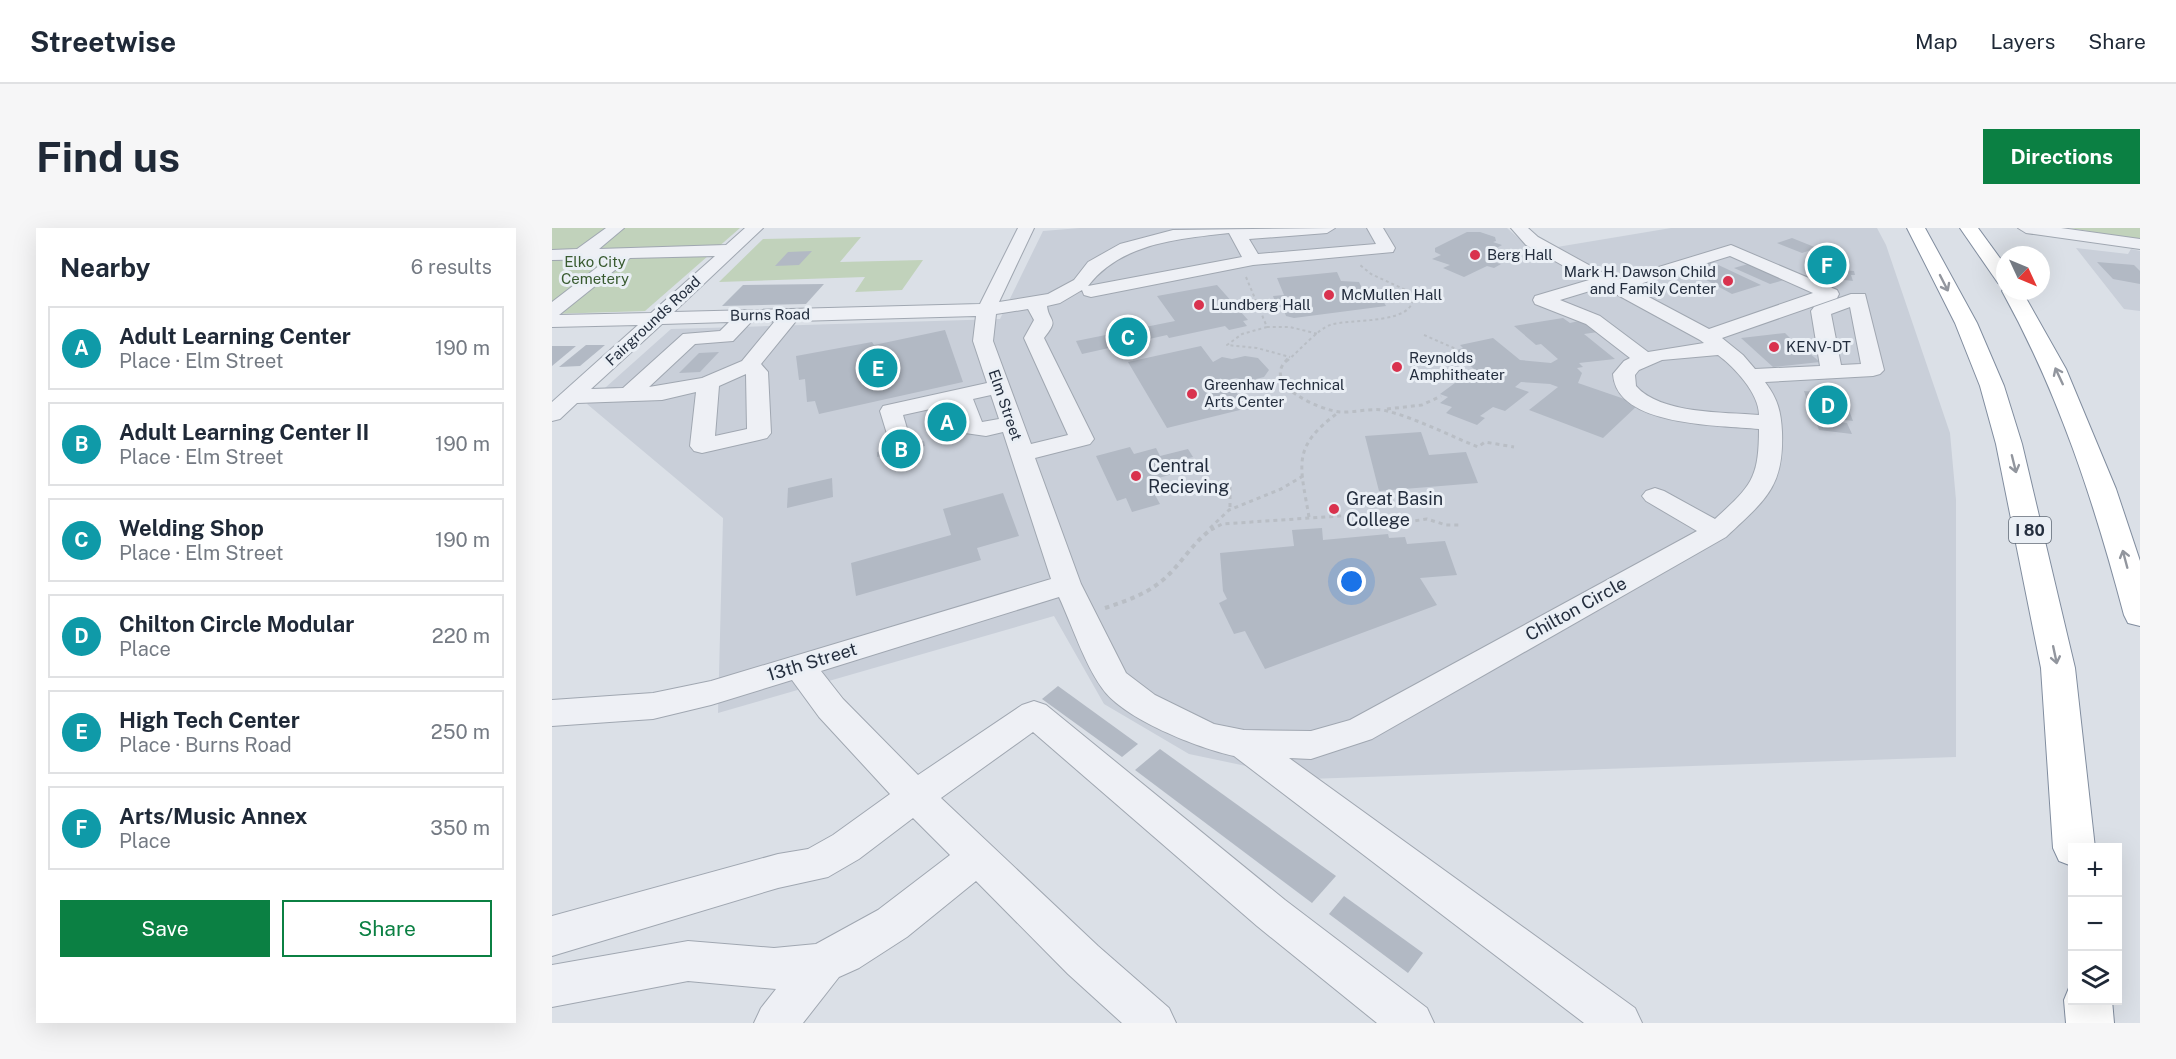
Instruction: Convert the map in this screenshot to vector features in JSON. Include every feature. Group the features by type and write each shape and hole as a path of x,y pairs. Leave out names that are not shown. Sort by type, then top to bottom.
{"highway":[{"name":"I 80","path":"1917,229 1966,323 1992,386 2009,444 2058,668 2074,843"},
{"path":"1974,234 1996,266"},
{"path":"2017,300 2041,339 2074,408 2112,514 2140,615"},
{"path":"2088,1005 2090,1023"}],"street":[{"path":"581,254 616,228"},
{"name":"Fairgrounds Road","path":"552,414 755,228"},
{"name":"Elm Street","path":"1026,228 981,330 1021,454 1067,584"},
{"path":"1086,287 1094,266 1126,248 1183,234 1234,228 1244,250"},
{"path":"1086,287 1328,228"},
{"path":"1136,274 1128,264 1159,252 1244,250 1352,252 1387,248 1375,228"},
{"name":"Chilton Circle","path":"1067,584 1114,681 1143,704 1207,736 1244,744 1311,745 1360,730 1717,531 1751,500 1766,477 1771,461 1770,408 1750,376 1715,342 1610,284 1537,256 1532,241 1519,228"},
{"path":"2026,228 2140,244"},
{"path":"552,255 731,250"},
{"path":"1643,358 1593,320 1542,300 1610,284 1731,250 1830,294 1715,342 1643,358 1634,361 1627,368 1624,377 1625,386 1632,395 1646,404 1677,413 1772,423"},
{"path":"552,311 626,253"},
{"name":"Burns Road","path":"552,321 988,310 1005,315 1038,308 1074,306 1084,301 1086,287"},
{"path":"1021,454 1082,439 1034,338 1042,328 1044,319 1038,308"},
{"path":"571,397 662,393 708,383 749,365 791,314"},
{"path":"627,396 690,338 726,337 747,315"},
{"path":"708,383 702,446 759,434 758,372 749,365"},
{"path":"1750,376 1832,372"},
{"path":"899,442 891,411 999,387"},
{"path":"961,396 973,428 986,429 1011,423"},
{"path":"1655,496 1717,531"},
{"name":"13th Street","path":"552,713 653,706 711,693 1067,584"},
{"path":"799,666 831,708 976,858 1083,960 1154,1023"},
{"path":"552,936 766,874 814,865 846,846 1034,714 1271,913 1412,1023"},
{"path":"1244,744 1620,1023"},
{"path":"552,986 687,961 710,960 776,968 805,968 825,961 878,934 976,858"},
{"path":"776,1023 825,961"}],"path":[{"path":"1244,250 1267,327"},
{"path":"1352,252 1364,270 1412,293 1414,299 1412,306 1406,312 1395,316 1329,325 1290,357 1280,371 1280,379 1284,387 1317,405 1339,411 1385,410 1422,405 1441,396"},
{"path":"1290,357 1257,348 1227,345 1242,334 1267,327 1290,327 1318,334"},
{"path":"1424,335 1456,349"},
{"path":"1385,410 1478,447 1485,442 1514,447"},
{"path":"1309,517 1302,451 1311,433 1339,411"},
{"path":"1081,616 1143,596 1171,572 1196,539 1229,510 1281,489 1303,476"},
{"path":"1229,510 1232,499 1230,488"},
{"path":"1207,531 1222,524 1354,515 1386,525 1427,519 1446,525 1461,525"}],"shaded area":[{"name":"Great Basin College","path":"1080,228 1507,228 1533,251 1671,228 1877,228 1886,245 1950,433 1956,500 1956,757 1308,779 1189,754 1104,704 1054,616 718,713 723,518 587,404 671,329 1000,319 1043,231"},
{"path":"2076,248 2128,254 2131,249 2140,251 2140,311 2124,309"}],"green space":[{"name":"Elko City Cemetery","path":"552,228 740,228 645,311 552,314"},
{"path":"2070,228 2140,228 2140,240"},
{"path":"861,237 840,262 923,260 902,290 855,292 865,277 719,282 763,239"}],"building":[{"name":"Berg Hall","path":"1467,232 1480,232 1495,237 1496,241 1493,242 1502,245 1495,249 1511,254 1494,262 1501,264 1494,268 1487,266 1464,277 1443,268 1450,265 1432,259 1441,255 1435,252 1435,248"},
{"path":"1792,238 1817,248 1802,253 1777,243"},
{"path":"812,251 799,265 775,266 788,252"},
{"path":"1812,257 1838,259 1841,270 1854,271 1855,275 1851,275 1853,281 1817,277"},
{"name":"Mark H. Dawson Child and Family Center","path":"1712,262 1761,285 1732,294 1686,269"},
{"path":"2097,262 2134,265 2140,271 2140,284 2113,279"},
{"path":"1748,264 1784,280 1770,284 1734,268"},
{"name":"McMullen Hall","path":"1337,272 1341,281 1359,282 1362,288 1375,287 1386,306 1294,318 1286,316 1283,307 1277,307 1273,296 1284,295 1277,278"},
{"path":"824,284 806,304 722,306 743,285"},
{"name":"Lundberg Hall","path":"1217,285 1248,320 1243,321 1247,326 1229,330 1225,326 1169,338 1167,335 1082,354 1076,341 1175,321 1157,296"},
{"path":"1563,318 1570,323 1583,320 1598,332 1584,334 1615,359 1579,363 1583,367 1577,368 1582,373 1578,383 1639,404 1603,438 1529,410 1558,387 1550,384 1521,382 1515,387 1529,392 1505,411 1493,407 1480,416 1485,418 1477,425 1446,413 1452,407 1440,403 1448,397 1440,394 1474,369 1454,351 1463,348 1460,345 1493,338 1520,360 1551,363 1558,359 1541,344 1536,345 1514,326"},
{"path":"945,330 963,382 819,414 815,401 807,402 805,379 799,380 796,356 872,342 874,345"},
{"name":"KENV-DT","path":"1785,333 1805,353 1809,353 1820,362 1773,367 1741,338"},
{"path":"586,345 605,345 580,366 559,367"},
{"path":"552,346 576,346 552,366"},
{"name":"Greenhaw Technical Arts Center","path":"1201,346 1213,362 1222,357 1232,359 1245,356 1258,358 1269,370 1264,377 1248,381 1236,378 1227,380 1248,408 1167,428 1128,362"},
{"path":"719,352 700,372 679,373 699,353"},
{"path":"1804,391 1843,394 1853,421 1828,418 1830,421 1847,423 1852,434 1819,430 1815,419 1825,420 1824,417 1812,416"},
{"path":"955,407 963,432 939,438 932,413"},
{"path":"1421,432 1429,455 1466,452 1478,483 1379,491 1365,436"},
{"path":"924,441 925,446 877,457 877,452"},
{"name":"Central Recieving","path":"1130,447 1134,454 1156,448 1160,456 1188,449 1193,457 1181,460 1188,470 1147,481 1160,504 1132,512 1126,498 1117,501 1096,456"},
{"path":"832,478 833,497 787,508 788,488"},
{"path":"1003,493 1019,536 977,548 981,560 856,596 851,563 951,535 943,509"},
{"path":"1322,528 1323,540 1388,534 1389,538 1405,537 1407,544 1445,541 1457,575 1420,578 1437,605 1265,669 1245,631 1234,634 1219,603 1227,599 1223,591 1220,553 1294,546 1292,530"},
{"path":"1058,686 1138,744 1122,757 1042,699"},
{"path":"1160,749 1336,876 1312,903 1135,770"},
{"path":"1344,896 1423,953 1408,973 1329,914"}],"place":[{"name":"Berg Hall","path":"1475,255"},
{"name":"Arts/Music Annex","path":"1827,265"},
{"name":"Mark H. Dawson Child and Family Center","path":"1728,281"},
{"name":"McMullen Hall","path":"1329,295"},
{"name":"Lundberg Hall","path":"1199,305"},
{"name":"Welding Shop","path":"1128,337"},
{"name":"KENV-DT","path":"1774,347"},
{"name":"Reynolds Amphitheater","path":"1397,367"},
{"name":"High Tech Center","path":"878,368"},
{"name":"Greenhaw Technical Arts Center","path":"1192,394"},
{"name":"Chilton Circle Modular","path":"1828,405"},
{"name":"Adult Learning Center","path":"947,422"},
{"name":"Adult Learning Center II","path":"901,449"},
{"name":"Central Recieving","path":"1136,476"},
{"name":"Great Basin College","path":"1334,509"}]}
